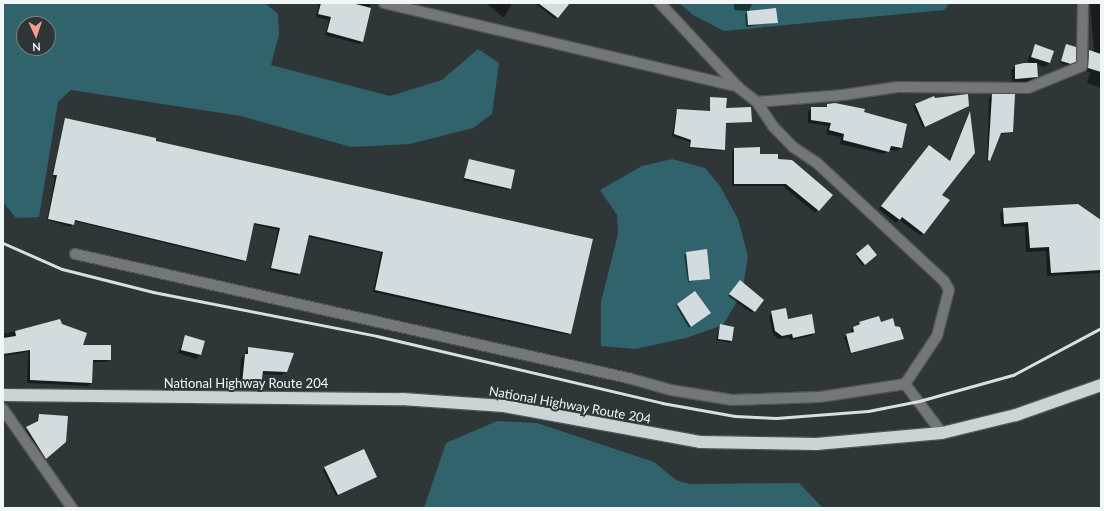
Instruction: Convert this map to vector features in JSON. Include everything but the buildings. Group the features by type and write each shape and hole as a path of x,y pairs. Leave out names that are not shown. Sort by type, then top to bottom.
{"highway":[{"name":"National Highway Route 204","path":"3,396 410,399 504,406 700,442 816,444 942,433 1016,415 1101,385"}],"street":[{"path":"384,3 738,87"},
{"path":"75,254 628,378 671,390 732,400 820,397 905,384 937,336 949,290 944,281 816,163 792,147 773,126 757,102 738,87 660,3"},
{"path":"757,102 843,96 897,88 1028,88 1082,66 1083,3"},
{"path":"905,384 942,433"},
{"path":"3,409 72,508"}],"shaded area":[{"path":"3,3 265,3 278,14 279,34 271,65 390,96 442,80 478,49 499,63 492,114 473,128 410,144 351,147 241,116 71,90 58,102 39,217 16,218 3,202"},
{"path":"679,3 950,3 944,10 724,31 693,15"},
{"path":"672,159 705,168 720,186 738,219 748,256 742,293 723,325 686,338 635,349 601,346 601,302 618,234 617,215 600,190 642,166"},
{"path":"497,421 537,423 654,462 676,480 689,484 799,483 823,508 424,508 446,443"}],"railway":[{"path":"3,243 62,269 153,292 377,336 662,403 735,416 776,418 868,411 919,401 1013,375 1101,328"}]}
